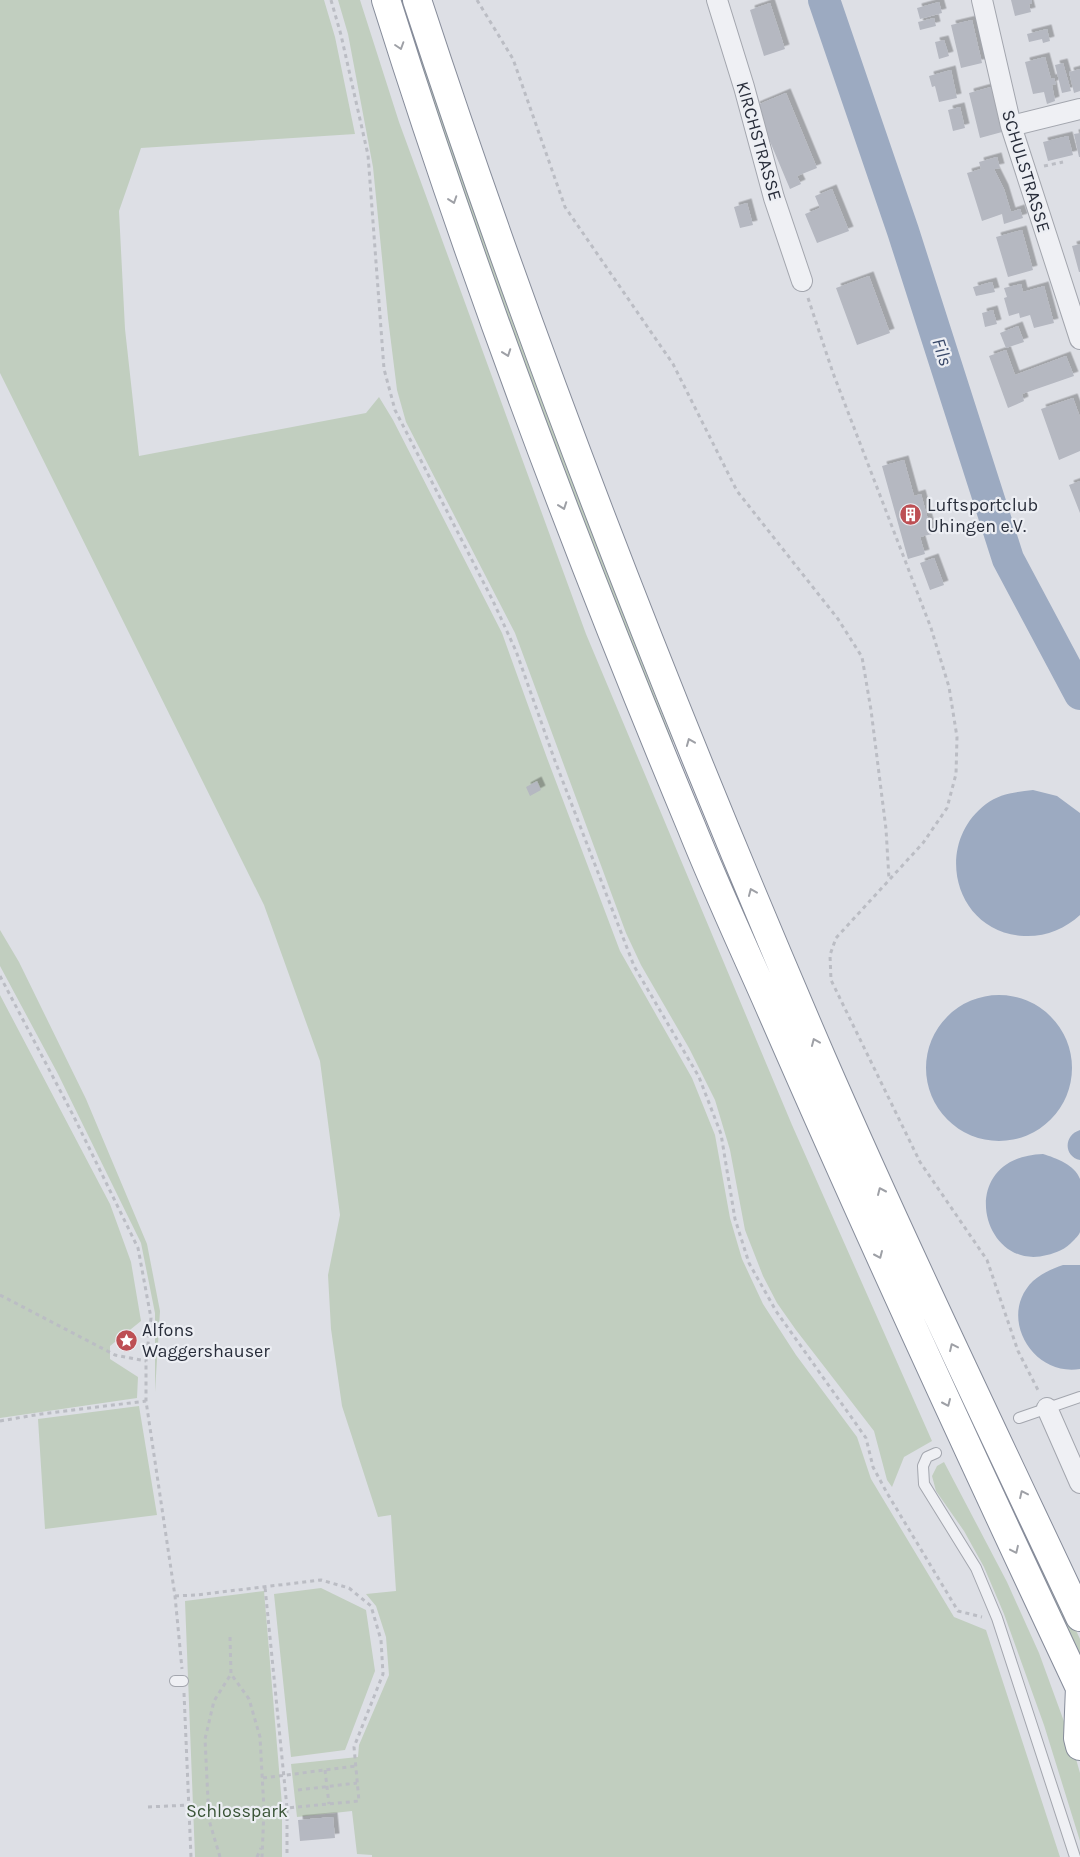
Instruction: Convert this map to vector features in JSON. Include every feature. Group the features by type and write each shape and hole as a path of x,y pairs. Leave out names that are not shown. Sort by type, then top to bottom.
{"highway":[{"path":"386,0 416,95 577,544 691,828 834,1156 964,1441 1080,1687 1078,1738 1080,1746"},
{"path":"417,0 548,381 605,531 718,813 823,1061 901,1235 1080,1618"}],"street":[{"name":"KIRCHSTRASSE","path":"717,0 744,87 774,198 802,281"},
{"name":"SCHULSTRASSE","path":"982,0 1011,126 1074,302 1080,339"},
{"path":"1011,126 1080,109"},
{"path":"1047,1408 1080,1483"}],"lane":[{"path":"1019,1418 1080,1396"},
{"path":"936,1453 927,1457 924,1466 924,1484 976,1568 997,1618 1076,1857"}],"path":[{"path":"331,0 341,35 368,155 384,369 395,410 493,601 516,651 559,771 634,966 699,1077 721,1134 735,1219 749,1263 776,1311 866,1438 873,1467 958,1611 977,1616 997,1618"},
{"path":"477,0 514,59 565,207 673,364 737,491 838,619 862,657 871,710 886,829 889,879"},
{"path":"802,281 833,373 931,628 948,687 957,737 956,774 947,808 923,843 836,938 830,955 831,980 920,1162 987,1260 1018,1351 1047,1408"},
{"path":"0,976 74,1117 138,1248 151,1318 146,1361 146,1402 175,1596 191,1857"},
{"path":"0,1296 115,1355 146,1361"},
{"path":"0,1421 41,1414 146,1402"},
{"path":"175,1596 321,1580 349,1588 371,1606 381,1640 383,1674 354,1747 359,1801 264,1810"},
{"path":"265,1587 285,1776 287,1857"},
{"path":"230,1637 232,1674 249,1700 260,1737 264,1810 262,1857"},
{"path":"220,1857 209,1820 205,1739 214,1701 232,1674"},
{"path":"263,1778 356,1766"},
{"path":"325,1770 329,1804"},
{"path":"298,1790 357,1783"},
{"path":"148,1806 189,1805"},
{"path":"257,1857 263,1845"}],"green space":[{"path":"0,0 324,0 335,37 355,134 141,148 119,211 125,329 139,456 366,413 379,397 393,420 502,633 620,951 692,1078 715,1135 730,1218 742,1259 763,1304 796,1355 857,1437 871,1479 954,1617 986,1630 1060,1857 372,1857 372,1855 357,1854 352,1811 297,1817 291,1764 358,1757 359,1745 389,1675 386,1637 376,1606 366,1594 396,1591 391,1515 378,1517 342,1406 331,1329 328,1275 340,1215 320,1061 264,905 0,373"},
{"path":"338,0 360,0 399,122 586,634 792,1125 932,1441 904,1457 892,1487 887,1480 874,1431 796,1330 777,1303 763,1276 745,1230 730,1150 715,1100 689,1048 641,965 626,933 515,633 406,422 397,390 373,167 348,34"},
{"path":"398,0 403,0 466,187 532,373 673,742 669,745 523,367"},
{"path":"0,930 19,962 86,1099 147,1244 160,1311 155,1392 155,1313 141,1243 58,1074 0,966"},
{"path":"0,995 110,1204 131,1262 141,1321 110,1346 110,1359 138,1377 137,1398 0,1418"},
{"path":"835,1132 991,1449 1080,1639 1080,1662"},
{"path":"139,1406 157,1515 45,1529 38,1419"},
{"path":"944,1462 1007,1582 1039,1653 1070,1738 1080,1773 1080,1841 1044,1725 1004,1614 984,1567 964,1531 936,1491 932,1476 937,1466"},
{"path":"321,1588 366,1610 375,1671 345,1750 291,1757 274,1594"},
{"name":"Schlosspark","path":"264,1591 282,1805 282,1857 195,1857 185,1601"}],"water":[{"path":"1033,790 1057,796 1080,813 1080,915 1054,931 1040,935 1024,936 1000,931 981,920 967,904 959,884 956,863 959,842 969,821 986,804 1003,795"},
{"path":"999,995 1027,1000 1051,1016 1067,1040 1072,1068 1067,1096 1051,1120 1027,1136 999,1141 971,1136 947,1120 931,1096 926,1068 931,1040 947,1016 971,1000"},
{"path":"1080,1130 1080,1160 1074,1158 1068,1150 1068,1141 1071,1136"},
{"path":"1043,1154 1070,1166 1078,1174 1080,1179 1080,1232 1070,1244 1057,1252 1047,1255 1024,1256 1006,1247 993,1232 986,1212 987,1192 996,1174 1015,1160"},
{"path":"1063,1265 1080,1265 1080,1369 1063,1369 1047,1364 1035,1354 1025,1341 1019,1326 1018,1311 1023,1295 1033,1281"}],"building":[{"path":"1011,0 1032,0 1032,3 1029,4 1031,12 1015,16"},
{"path":"939,2 942,13 920,19 917,8"},
{"path":"770,3 785,49 764,56 750,10"},
{"path":"934,18 936,26 920,30 918,22"},
{"path":"972,20 982,63 961,68 951,25"},
{"path":"1047,29 1050,41 1043,43 1042,39 1029,42 1027,34"},
{"path":"944,40 949,56 939,59 935,42"},
{"path":"1045,57 1051,79 1054,78 1056,84 1052,85 1055,101 1047,104 1044,92 1033,94 1025,62"},
{"path":"1063,63 1071,91 1062,93 1055,65"},
{"path":"1080,69 1080,91 1074,93 1069,72"},
{"path":"951,70 957,98 939,102 935,86 932,87 929,76"},
{"path":"991,87 1002,132 980,138 969,93"},
{"path":"786,93 817,168 797,176 801,184 790,189 755,106"},
{"path":"960,107 965,128 953,131 948,110"},
{"path":"1080,133 1080,157 1079,157 1074,134"},
{"path":"1068,136 1073,155 1048,161 1043,142"},
{"path":"997,157 1000,168 994,169 1004,189 1011,212 1020,209 1023,218 1004,224 1002,214 982,221 967,173 981,169 979,162"},
{"path":"832,189 849,231 817,243 805,214 820,208 815,196"},
{"path":"747,203 753,225 740,228 734,207"},
{"path":"1022,230 1033,270 1008,277 996,237"},
{"path":"1080,244 1080,272 1079,272 1072,246"},
{"path":"869,276 890,333 857,345 836,288"},
{"path":"992,282 995,292 976,296 973,287"},
{"path":"1021,284 1023,292 1044,286 1054,323 1034,328 1030,315 1020,318 1019,313 1009,316 1004,298 1007,297 1004,288"},
{"path":"993,310 997,324 985,327 982,313"},
{"path":"1018,326 1024,342 1006,348 1000,333"},
{"path":"1006,350 1015,375 1066,356 1074,376 1022,394 1024,401 1008,408 989,356"},
{"path":"1073,398 1080,417 1080,451 1059,460 1041,409"},
{"name":"Luftsportclub Uhingen e.V.","path":"904,460 914,496 921,494 932,534 920,537 925,554 908,559 882,466"},
{"path":"1080,481 1080,513 1069,485"},
{"path":"934,558 944,585 930,590 920,563"},
{"path":"537,781 541,790 530,796 526,787"},
{"path":"333,1817 335,1838 300,1841 298,1820"}],"waterway":[{"name":"Fils","path":"824,0 903,231 1008,559 1080,694"}],"place":[{"name":"Luftsportclub Uhingen e.V.","path":"911,515"},
{"name":"Alfons Waggershauser","path":"126,1340"}]}
